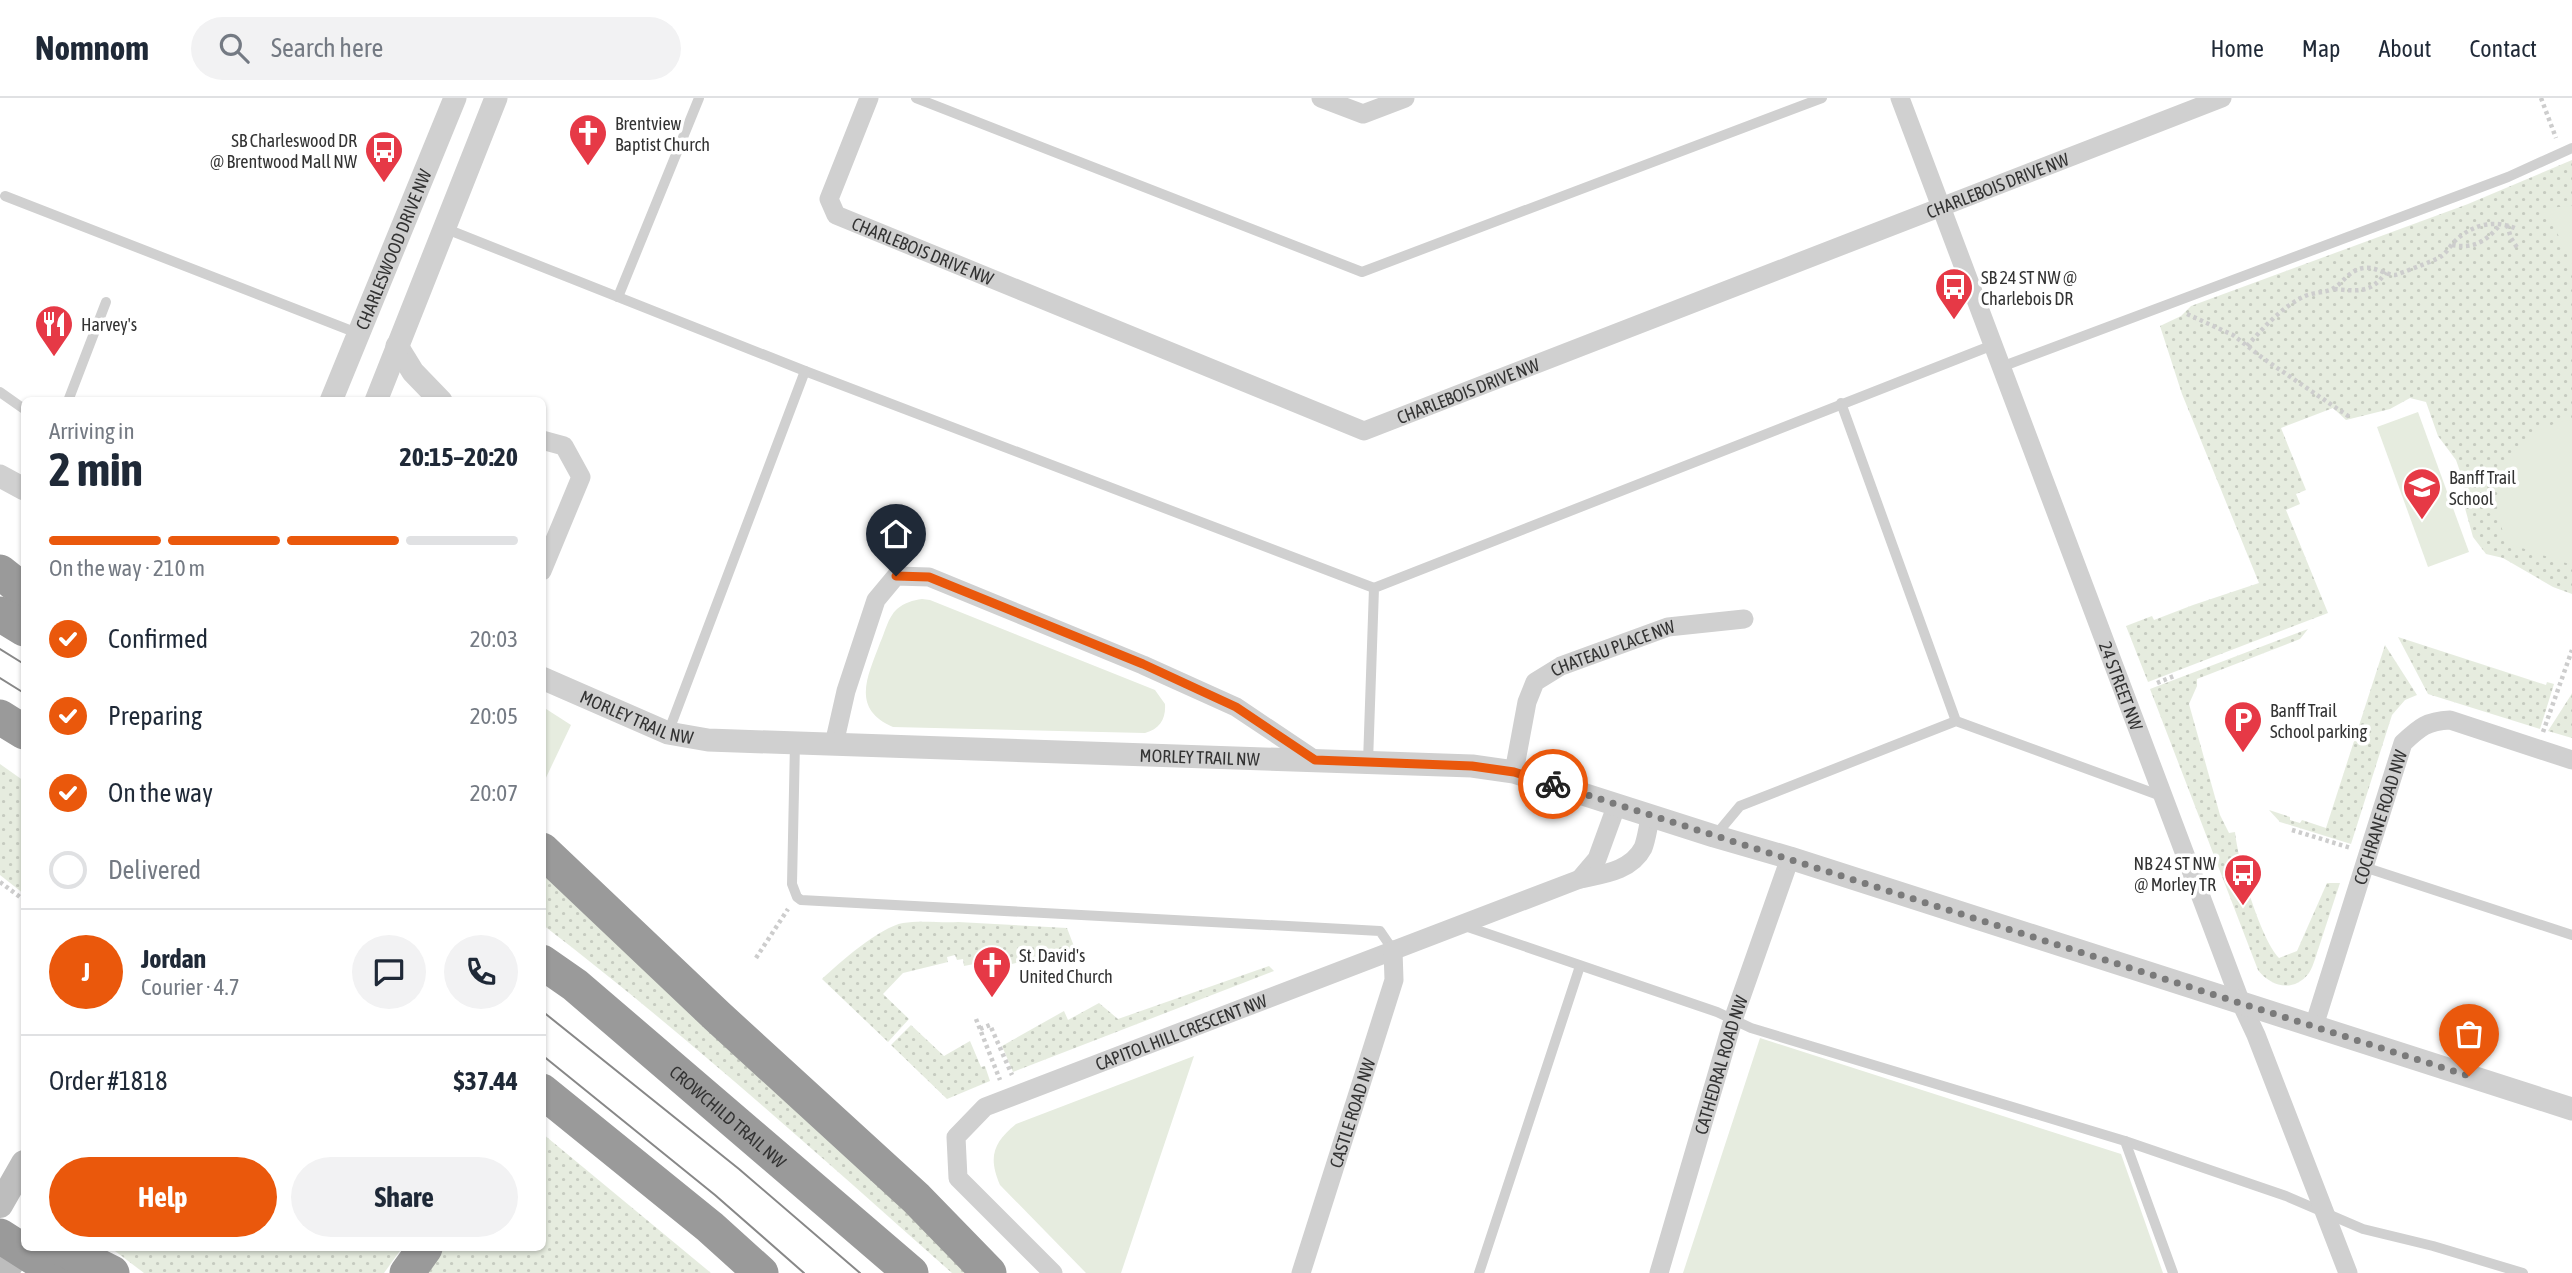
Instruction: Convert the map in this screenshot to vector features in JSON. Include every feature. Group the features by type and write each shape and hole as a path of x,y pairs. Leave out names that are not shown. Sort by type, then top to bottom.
{"highway":[{"path":"0,572 21,589"},
{"path":"0,614 21,627"},
{"path":"546,854 717,1016 916,1198 989,1273"},
{"name":"CROWCHILD TRAIL NW","path":"546,965 575,985 911,1273"},
{"path":"546,1094 710,1227 761,1273"},
{"path":"0,1211 15,1245"},
{"path":"24,1251 58,1273"},
{"path":"68,1251 112,1273"},
{"path":"101,1251 119,1273"},
{"path":"407,1273 423,1251"}],"main road":[{"path":"0,1205 21,1168"}],"street":[{"name":"CHARLESWOOD DRIVE NW","path":"333,397 455,98"},
{"path":"378,397 496,98"},
{"name":"CHARLEBOIS DRIVE NW","path":"869,98 829,199 836,215 1364,431 2222,98"},
{"path":"1321,98 1363,114 1405,98"},
{"name":"24 STREET NW","path":"1900,98 2241,1003 2256,1035 2348,1273"},
{"path":"397,346 413,372 437,397"},
{"path":"546,441 564,446 581,477 546,561"},
{"path":"0,476 21,487"},
{"path":"834,744 846,691 876,600 896,576 907,576 929,577 1143,664 1236,707 1315,760"},
{"name":"CHATEAU PLACE NW","path":"1514,772 1527,702 1535,682 1561,666 1668,627 1744,619"},
{"name":"MORLEY TRAIL NW","path":"546,680 668,733 708,740 1472,766 1514,772 2572,1109"},
{"name":"COCHRANE ROAD NW","path":"2314,1026 2403,743 2432,721 2450,720 2572,760"},
{"path":"1580,879 1597,859 1617,804"},
{"name":"CAPITOL HILL CRESCENT NW","path":"1053,1273 958,1178 956,1137 985,1107 1580,879 1617,870 1632,862 1643,848 1651,815"},
{"name":"CATHEDRAL ROAD NW","path":"1659,1273 1733,1020 1790,858"},
{"name":"CASTLE ROAD NW","path":"1301,1273 1394,980 1393,950"}],"lane":[{"path":"618,297 699,98"},
{"path":"916,98 1362,272 1822,98"},
{"path":"2001,367 2508,177 2567,150"},
{"path":"5,196 357,333"},
{"path":"443,228 805,371 1374,588 1993,345"},
{"path":"70,397 106,302"},
{"path":"668,733 805,371"},
{"path":"0,393 21,407"},
{"path":"1841,403 1956,722"},
{"path":"1368,762 1374,588"},
{"path":"1714,836 1740,806 1956,722 2164,797"},
{"path":"796,743 792,884 797,897 814,902 1380,931 1393,950"},
{"path":"2364,867 2572,935"},
{"path":"1461,925 1751,1028 2125,1141 2323,1210 2363,1229 2433,1246 2523,1273"},
{"path":"1479,1273 1580,966"},
{"path":"2125,1141 2173,1273"}],"path":[{"path":"2541,98 2567,150"},
{"path":"2333,289 2343,278 2365,267 2395,275 2441,257 2463,233 2475,227 2488,223 2517,229"},
{"path":"2506,225 2518,249"},
{"path":"2451,245 2476,245 2500,226"},
{"path":"2248,346 2265,326 2302,297 2333,289 2357,292 2379,283 2386,272"},
{"path":"2175,302 2182,312 2234,335 2351,418"},
{"path":"2537,749 2572,650"},
{"path":"2157,682 2174,676"},
{"path":"2292,830 2352,849"},
{"path":"0,882 3,888 21,898"},
{"path":"756,958 797,897"},
{"path":"976,1019 1000,1080"},
{"path":"980,1029 990,1025 1012,1075"}],"shaded area":[{"path":"2572,160 2572,594 2553,587 2503,558 2486,554 2473,537 2463,501 2464,483 2456,460 2438,436 2426,402 2410,398 2390,409 2346,420 2333,408 2281,428 2306,490 2296,494 2300,504 2286,510 2328,613 2148,682 2126,626 2152,616 2154,620 2259,583 2182,394 2160,326 2181,316 2191,306 2468,204"},
{"path":"2572,206 2572,266 2546,208"},
{"path":"2418,412 2469,552 2428,567 2377,427"},
{"path":"2572,420 2572,565 2507,543 2500,522 2498,501 2506,464 2517,448 2531,435"},
{"path":"922,599 1155,690 1165,704 1163,719 1155,729 1145,733 893,727 871,710 867,701 868,679 891,616 903,605"},
{"path":"2308,629 2300,639 2197,679 2197,686 2189,704 2220,815 2229,833 2235,832 2240,861 2257,916 2279,958 2297,951 2327,883 2340,883 2311,970 2297,983 2283,985 2269,980 2258,970 2150,689"},
{"path":"2398,637 2546,685 2547,682 2554,684 2540,729 2428,694"},
{"path":"2385,645 2417,695 2405,700 2392,715 2351,844 2280,822 2269,810 2290,817 2290,820 2300,823 2302,820 2326,828"},
{"path":"2572,693 2572,738 2548,731"},
{"path":"546,709 571,725 546,778"},
{"path":"0,764 21,779 21,892 0,875"},
{"path":"546,871 977,1273 952,1273 801,1139 596,966 546,927"},
{"path":"916,922 1067,928 1075,949 991,969 989,961 964,966 963,959 957,960 955,955 947,957 948,962 903,973 883,994 909,1019 888,1042 822,979 860,946 894,926"},
{"path":"1269,966 1274,971 1013,1072 1002,1046 1064,1011 1068,1020 1099,1003 1118,1019"},
{"path":"911,1025 944,1056 970,1041 981,1067 985,1066 990,1081 947,1099 891,1045"},
{"path":"1760,1038 2121,1154 2163,1273 1683,1273"},
{"path":"1194,1056 1121,1273 1086,1273 1000,1185 994,1166 998,1144 1016,1124"},
{"path":"546,1136 711,1273 421,1273 433,1251 546,1251"},
{"path":"115,1251 400,1251 384,1273 144,1273"}],"tram line":[{"path":"0,649 21,662"},
{"path":"0,678 21,691"},
{"path":"546,1014 739,1169 860,1273"},
{"path":"546,1058 715,1195 804,1273"}],"way so far":[{"path":"1553,784 2469,1076"}],"place":[{"name":"Brentview Baptist Church","path":"588,167"},
{"name":"SB Charleswood DR @ Brentwood Mall NW","path":"384,184"},
{"name":"SB 24 ST NW @ Charlebois DR","path":"1954,321"},
{"name":"Harvey's","path":"54,358"},
{"name":"Banff Trail School","path":"2422,521"},
{"name":"Banff Trail School parking","path":"2243,754"},
{"name":"NB 24 ST NW @ Morley TR","path":"2243,907"},
{"name":"St. David's United Church","path":"992,999"}],"route":[{"path":"896,576 929,577 1143,664 1236,707 1315,760 1472,766 1514,772 1553,784"}]}
